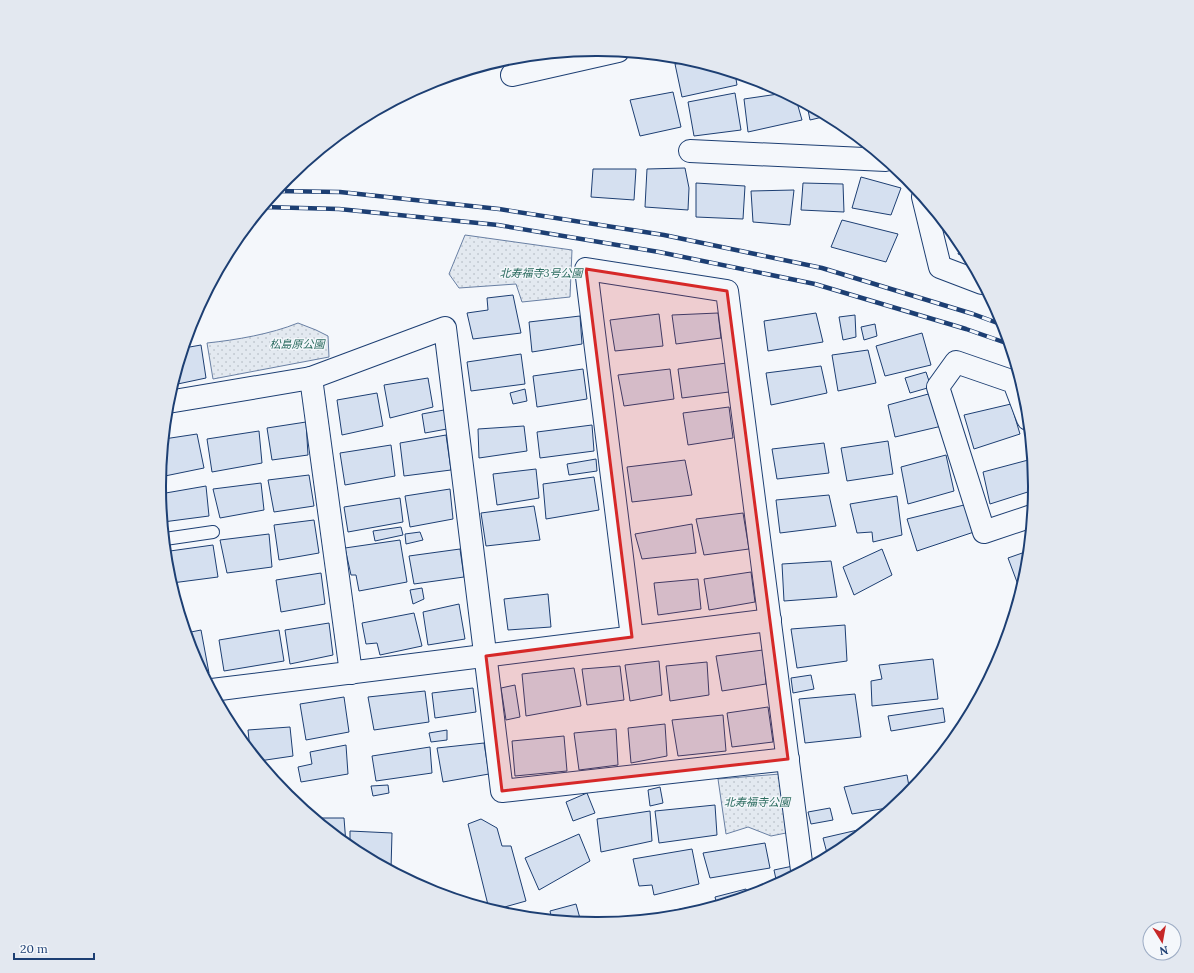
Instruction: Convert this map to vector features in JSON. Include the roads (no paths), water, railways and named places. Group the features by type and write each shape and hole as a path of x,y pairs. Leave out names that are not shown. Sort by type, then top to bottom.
{"street":[{"path":"512,75 596,56"},
{"path":"690,151 877,160"},
{"path":"926,209 940,267 975,280"},
{"path":"632,637 586,269 727,291 801,865"},
{"path":"175,401 311,378 445,328 502,791 788,759"},
{"path":"1015,385 1014,382 956,362 938,388 984,532 1027,518"},
{"path":"311,378 351,673"},
{"path":"217,689 770,620"}],"lane":[{"path":"170,538 213,532"}],"railway":[{"path":"284,191 340,192 499,209 664,235 822,268 995,322"},
{"path":"269,207 339,209 498,225 659,252 815,284 966,329 1003,342"}],"park label":[{"name":"北寿福寺3号公園","path":"541,273"},
{"name":"松島原公園","path":"297,344"},
{"name":"北寿福寺公園","path":"757,802"}]}
